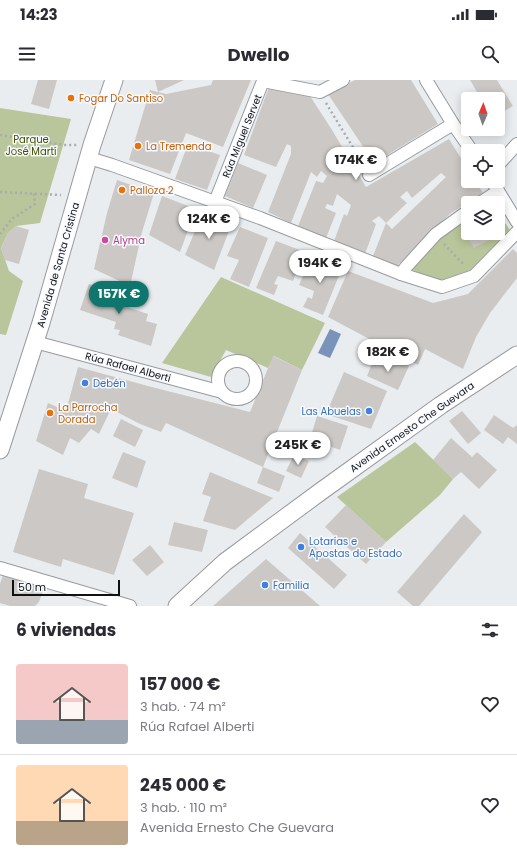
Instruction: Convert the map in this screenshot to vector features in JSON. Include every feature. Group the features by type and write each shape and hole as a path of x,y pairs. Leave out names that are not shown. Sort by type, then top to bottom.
{"main road":[{"name":"Avenida de Santa Cristina","path":"0,450 114,80"},
{"name":"Avenida Ernesto Che Guevara","path":"177,606 225,562 441,405 517,355"}],"street":[{"name":"Rúa Miguel Servet","path":"215,202 264,81 320,92 343,80"},
{"path":"426,80 467,144"},
{"path":"369,175 453,124"},
{"path":"505,157 517,144"},
{"path":"91,152 112,165 260,218 401,274 442,287 474,276 517,232"},
{"path":"486,196 493,188"},
{"path":"496,188 517,222"},
{"path":"401,274 436,234 461,216"},
{"name":"Rúa Rafael Alberti","path":"34,342 222,392"},
{"path":"0,568 130,606"}],"path":[{"path":"334,117 369,175"},
{"path":"0,135 64,145 91,152"},
{"path":"0,192 78,196"},
{"path":"0,234 12,219 35,204 34,194"},
{"path":"436,234 474,276"}],"green space":[{"name":"Parque José Martí","path":"0,108 71,119 40,223 16,226 8,233 1,248 9,271 23,281 6,335 0,334"},
{"path":"461,217 461,240 500,240 469,271 442,283 406,267"},
{"path":"505,223 510,230 505,235"},
{"path":"221,277 325,323 302,370 274,356 268,368 226,350 211,377 162,363"},
{"path":"415,442 453,479 440,495 386,542 337,497"}],"water":[{"path":"330,329 341,334 330,358 318,353"}],"building":[{"path":"38,80 57,80 49,109 31,104"},
{"path":"155,80 184,80 158,92"},
{"path":"213,80 251,80 223,147 186,133 170,174 129,160 150,90 166,94 211,85"},
{"path":"355,80 411,80 438,124 374,163 328,94"},
{"path":"470,80 497,80 504,92 477,92"},
{"path":"269,87 310,96 366,187 449,139 461,159 461,188 480,188 483,193 478,196 461,196 461,207 451,213 397,266 373,256 386,223 379,216 372,221 376,224 365,254 334,241 344,214 347,216 351,205 337,194 333,206 327,204 325,208 336,213 326,238 298,226 316,181 323,183 327,176 321,171 317,177 311,172 291,223 268,212 291,154 291,146 287,144 276,167 244,155","holes":["441,173 446,177 392,229 386,223 407,203 400,197 407,191 412,198"]},
{"path":"505,93 513,106 505,111"},
{"path":"188,144 220,155 207,190 175,179"},
{"path":"238,163 267,175 253,208 225,196"},
{"path":"117,180 154,193 142,232 130,286 94,269 107,213"},
{"path":"162,196 196,209 180,252 149,235"},
{"path":"203,212 232,223 214,270 185,255"},
{"path":"16,226 29,230 19,264 5,260 1,248 8,233"},
{"path":"240,227 268,238 249,287 230,279 239,260 227,256"},
{"path":"469,240 489,240 474,248"},
{"path":"276,241 305,252 293,281 278,276 274,284 278,285 274,295 256,288"},
{"path":"513,249 517,253 517,278 490,313 476,337 463,369 425,349 418,365 328,317 348,271 433,303 468,294"},
{"path":"312,256 342,268 323,315 303,307 308,297 312,299 314,291 299,285"},
{"path":"89,284 114,293 113,297 123,299 121,305 148,314 146,321 157,324 151,346 118,335 120,330 114,329 116,322 80,310"},
{"path":"273,356 302,370 263,467 166,423 161,432 140,424 111,409 99,434 91,429 79,443 70,438 63,455 36,441 48,403 66,411 78,367 250,412"},
{"path":"374,358 390,365 392,359 409,366 398,390 367,376"},
{"path":"344,372 387,391 371,429 326,414"},
{"path":"462,411 481,433 468,444 449,421"},
{"path":"494,415 513,428 517,425 517,444 508,437 503,444 484,430"},
{"path":"317,416 348,426 340,450 310,439"},
{"path":"121,419 143,430 135,447 113,436"},
{"path":"451,438 472,457 477,452 497,470 479,489 461,472 453,479 433,460"},
{"path":"123,452 146,461 137,488 112,478"},
{"path":"294,455 309,461 301,478 286,471"},
{"path":"263,467 285,476 279,492 257,483"},
{"path":"39,469 88,484 84,498 134,513 114,575 63,559 61,567 13,552"},
{"path":"210,472 273,498 235,530 203,521 211,497 202,494"},
{"path":"346,505 386,542 366,564 325,527"},
{"path":"464,514 482,532 419,606 413,606 397,592"},
{"path":"174,522 208,530 202,552 168,545"},
{"path":"300,533 347,575 334,589 288,548"},
{"path":"150,545 164,562 147,576 132,560"},
{"path":"266,559 320,606 213,606"},
{"path":"3,575 44,588 39,602 35,606 10,606 0,603 0,584"}],"place":[{"name":"Fogar Do Santiso","path":"71,98"},
{"name":"La Tremenda","path":"138,146"},
{"name":"Palloza 2","path":"122,190"},
{"name":"Alyma","path":"105,240"},
{"name":"Debén","path":"85,383"},
{"name":"Las Abuelas","path":"369,411"},
{"name":"La Parrocha Dorada","path":"50,413"},
{"name":"Lotarías e Apostas do Estado","path":"301,547"},
{"name":"Familia","path":"265,585"}]}
